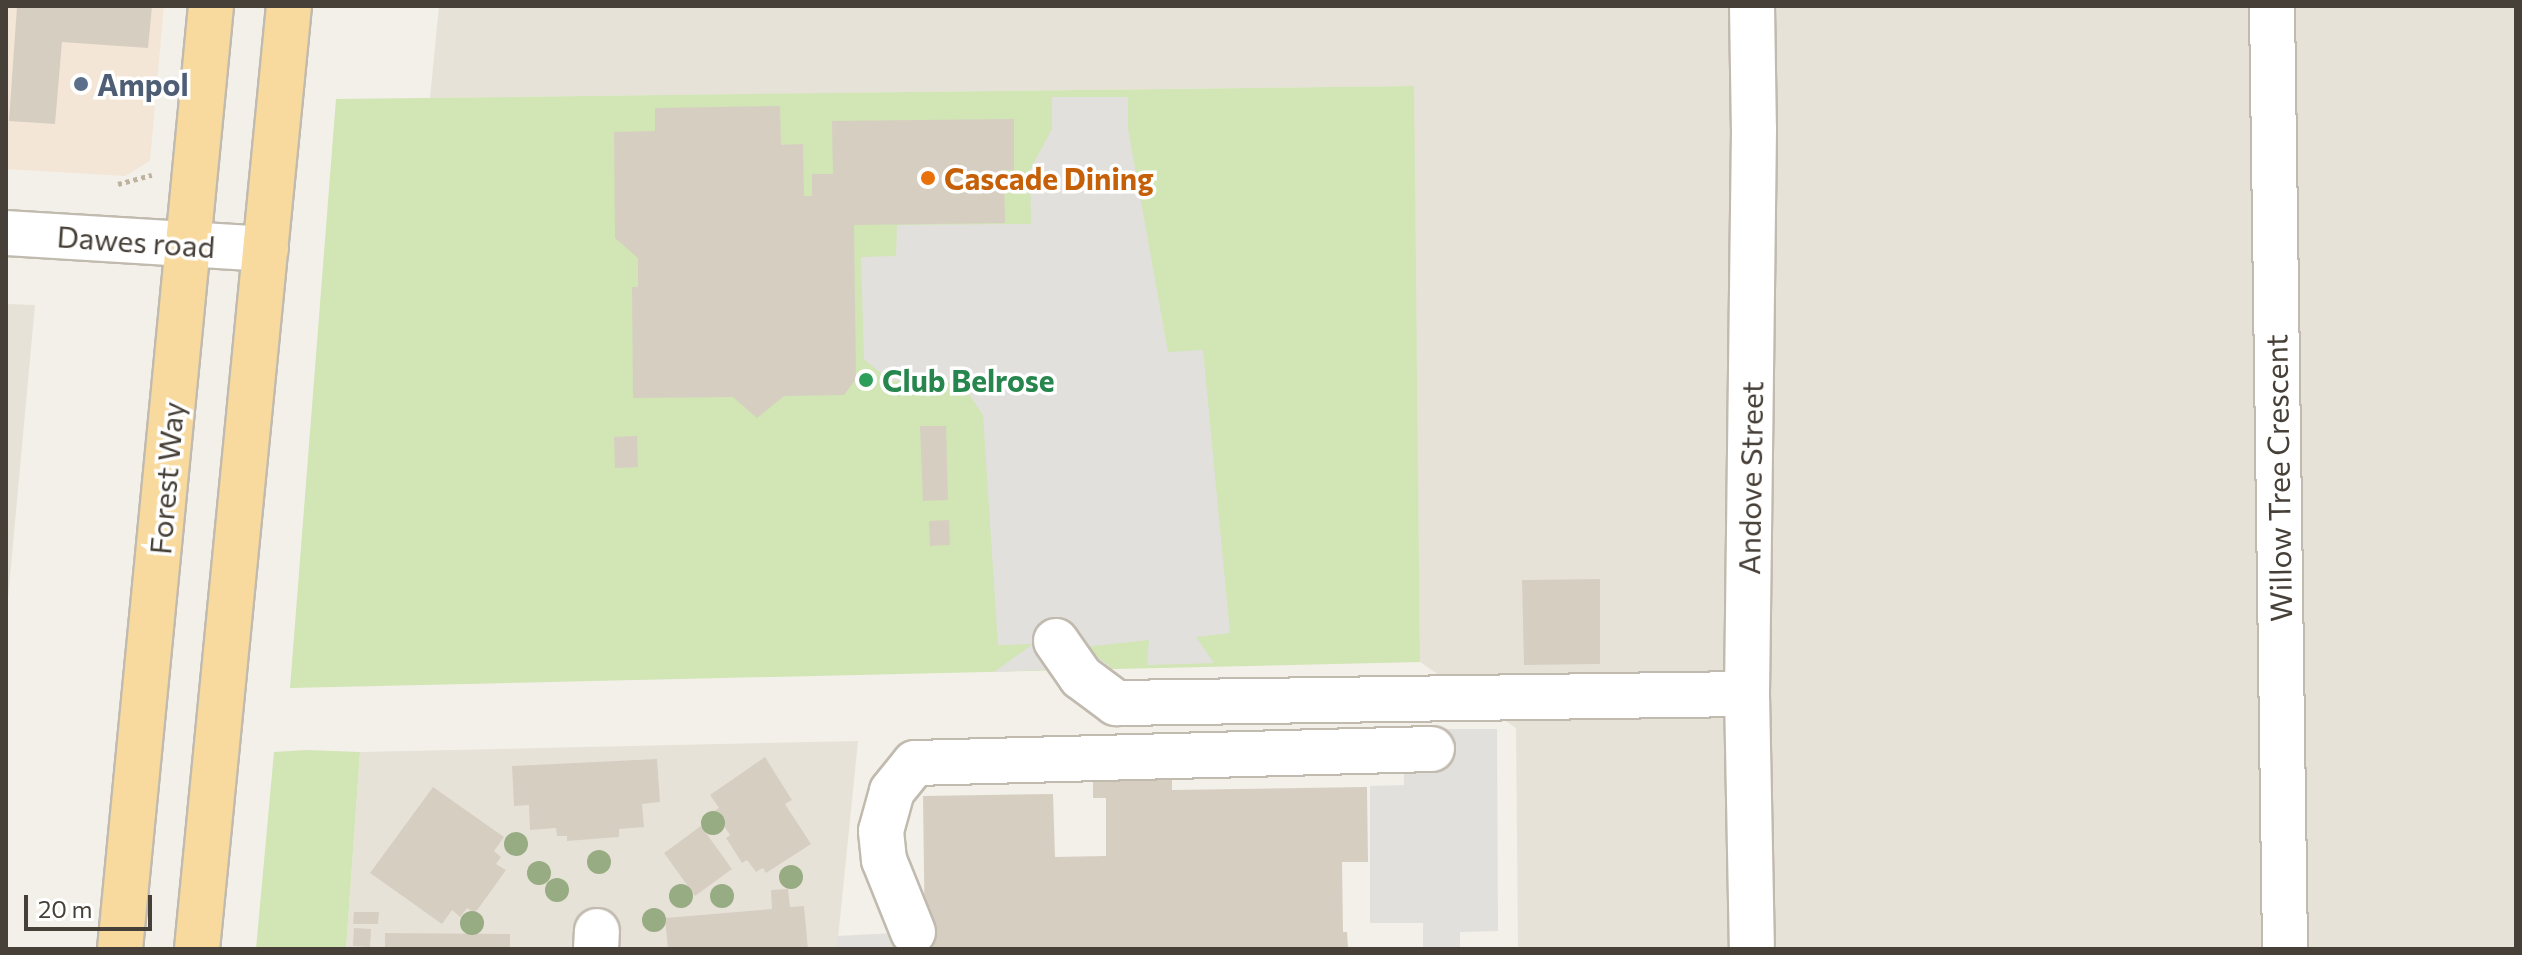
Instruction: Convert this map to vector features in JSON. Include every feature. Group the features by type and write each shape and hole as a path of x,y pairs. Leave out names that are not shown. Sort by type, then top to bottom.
{"main road":[{"name":"Forest Way","path":"120,949 211,6"},
{"path":"197,949 289,6"}],"street":[{"name":"Andove Street","path":"1752,6 1754,129 1747,694 1752,949"},
{"name":"Willow Tree Crescent","path":"2272,6 2285,949"},
{"name":"Dawes road","path":"6,233 266,249"},
{"path":"1056,641 1081,677 1116,703 1747,694"},
{"path":"913,932 884,860 881,831 892,791 915,763 1432,749"}],"shaded area":[{"name":"Ampol","path":"6,6 164,6 150,161 125,176 6,169"},
{"path":"439,6 2516,6 2516,949 1518,949 1516,728 1420,662 1413,86 430,98"},
{"path":"1052,97 1128,97 1128,129 1168,352 1203,350 1230,633 1196,637 1214,663 1147,665 1149,640 1084,647 1111,667 994,672 1033,644 998,645 983,415 966,390 946,381 890,381 864,359 861,257 896,256 897,225 1031,224 1030,170 1052,129"},
{"path":"6,304 35,305 6,620"},
{"path":"1403,729 1497,729 1498,931 1460,932 1460,949 1423,949 1423,923 1370,923 1370,786 1404,785"},
{"path":"858,741 837,949 346,949 360,752"},
{"path":"913,932 913,949 836,949 837,936"}],"green space":[{"name":"Club Belrose","path":"1414,86 1420,662 290,688 336,99"},
{"path":"274,752 360,752 346,949 256,949"}],"building":[{"path":"17,6 152,6 148,48 62,42 55,124 9,121"},
{"path":"780,106 781,145 803,144 804,196 812,196 812,174 833,174 832,121 1014,119 1014,170 1004,170 1005,223 854,225 856,379 844,395 784,396 757,418 733,397 633,398 632,287 638,287 638,258 615,238 614,132 655,131 655,108"},
{"path":"920,426 946,426 948,500 923,501"},
{"path":"637,436 638,467 615,468 614,437"},
{"path":"949,520 950,545 930,546 929,521"},
{"path":"1600,579 1600,664 1524,665 1522,580"},
{"path":"765,757 792,800 785,804 811,844 766,873 763,868 756,872 747,860 742,863 726,838 730,835 714,811 719,808 710,795"},
{"path":"657,759 660,802 642,804 644,827 619,829 619,837 567,841 567,836 557,836 556,828 530,830 529,805 514,806 512,766"},
{"path":"1172,774 1172,790 1367,787 1368,862 1342,862 1343,932 1347,932 1348,949 925,949 923,796 1053,794 1055,857 1106,856 1106,798 1093,798 1093,775"},
{"path":"433,787 504,837 494,851 501,857 496,864 506,870 475,913 467,908 460,917 452,910 442,924 370,873"},
{"path":"701,826 732,869 695,896 664,853"},
{"path":"788,889 790,907 804,906 808,949 668,949 665,918 772,909 771,890"},
{"path":"354,912 379,912 378,924 353,924"},
{"path":"354,928 371,929 370,947 353,946"},
{"path":"385,933 510,934 510,949 385,949"}],"place":[{"name":"Ampol","path":"81,84"},
{"name":"Cascade Dining","path":"928,178"},
{"name":"Club Belrose","path":"866,380"}]}
